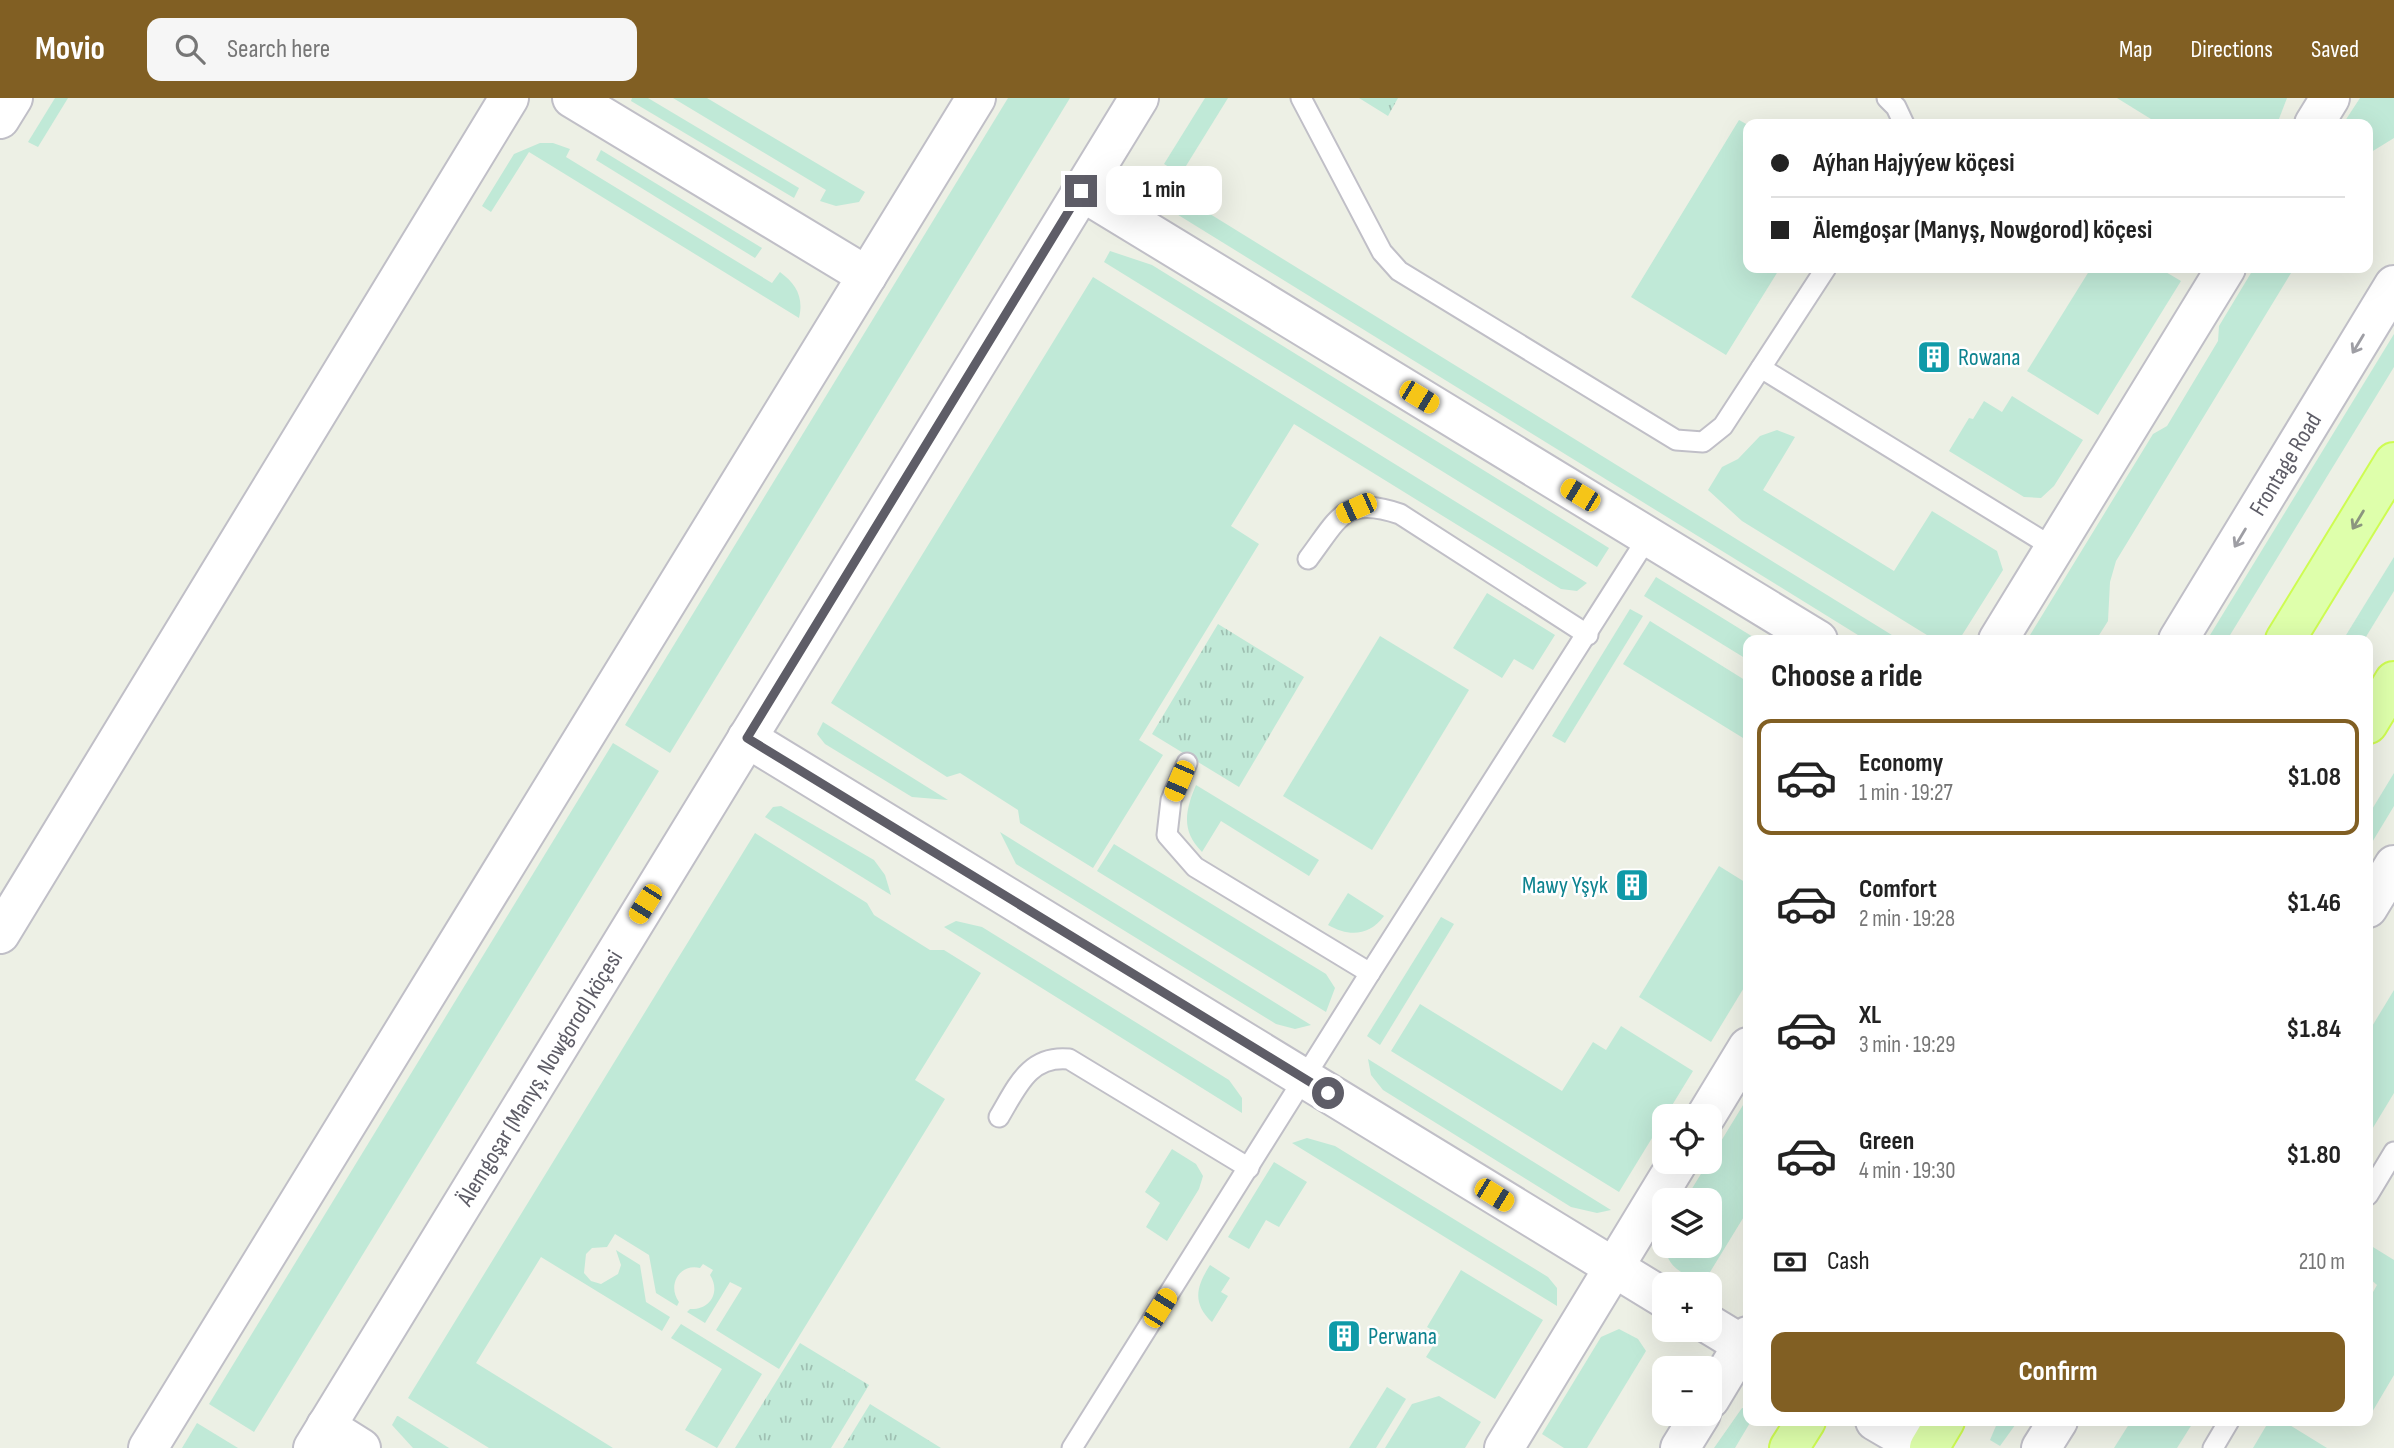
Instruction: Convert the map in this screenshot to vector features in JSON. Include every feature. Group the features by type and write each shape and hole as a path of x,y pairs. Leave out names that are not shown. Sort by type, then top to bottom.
{"main road":[{"path":"2288,635 2394,462"},
{"path":"2373,716 2394,681"},
{"path":"1789,1448 1803,1426"},
{"path":"1929,1448 1942,1426"}],"street":[{"path":"0,119 13,98"},
{"path":"0,934 509,98"},
{"path":"572,98 867,276"},
{"path":"148,1448 976,98"},
{"name":"Älemgoşar (Manyş, Nowgorod) köçesi","path":"319,1437 1139,98"},
{"path":"2317,119 2330,98"},
{"path":"1081,191 1810,635"},
{"path":"2000,635 2223,273"},
{"name":"Frontage Road","path":"2181,635 2394,285"},
{"path":"747,738 1652,1291"},
{"path":"2373,900 2394,865"},
{"path":"1713,1104 1743,1055"},
{"path":"1504,1448 1671,1174"},
{"path":"1722,1331 1743,1342"},
{"path":"1722,1380 1743,1348"},
{"path":"1680,1448 1693,1426"},
{"path":"1884,1426 1921,1448"},
{"path":"2042,1448 2055,1426"},
{"path":"319,1437 361,1448"}],"lane":[{"path":"1301,98 1382,252 1399,271 1676,440 1703,442 1723,426 1823,273"},
{"path":"1887,98 1896,107 1902,119"},
{"path":"1761,368 2054,548"},
{"path":"1308,559 1342,514 1374,505 1400,514 1588,635"},
{"path":"1072,1448 1648,537"},
{"path":"1187,762 1171,800 1167,835 1195,867 1370,973"},
{"path":"999,1117 1032,1067 1043,1060 1069,1059 1248,1168"},
{"path":"2373,1187 2394,1152"},
{"path":"2213,1448 2226,1426"}],"green space":[{"path":"55,98 68,98 38,147 28,142"},
{"path":"632,98 648,98 799,188 794,198 631,101"},
{"path":"673,98 707,98 865,192 859,202 836,206 820,201 826,190"},
{"path":"1008,98 1070,98 670,753 625,725"},
{"path":"1205,98 1228,98 1181,174 1164,164"},
{"path":"1359,98 1398,98 1388,116"},
{"path":"2117,98 2287,98 2279,119 2151,119"},
{"path":"2360,98 2394,98 2394,138 2373,151 2373,119 2346,119"},
{"path":"1739,120 1743,122 1743,273 1777,273 1726,355 1631,297"},
{"path":"540,143 553,143 570,149 566,157 772,283 780,272 797,292 799,318 529,152 491,212 482,206 514,154"},
{"path":"601,150 762,248 755,258 596,160"},
{"path":"1155,180 1892,635 1858,635 1154,200 1148,190"},
{"path":"1110,251 1152,265 1609,548 1597,567 1104,262"},
{"path":"2088,273 2167,273 2181,281 2098,415 2027,371"},
{"path":"2251,273 2291,273 2116,561 2110,582 2108,621 2099,635 2030,635 2153,434 2167,426 2218,341 2219,326"},
{"path":"1093,277 1587,583 1577,591 1561,589 1294,424 1231,526 1259,544 1139,740 1163,755 1093,868 1020,823 1018,810 960,773 947,777 831,703"},
{"path":"2394,334 2394,367 2230,635 2210,635"},
{"path":"2012,396 2083,440 2054,486 2041,498 2024,497 1949,451 1969,418 1973,419 1984,401 2002,412"},
{"path":"1777,430 1795,437 1763,490 1894,571 1932,511 1997,551 2003,570 1962,635 1927,635 1742,521 1708,490 1722,467 1738,459 1760,436"},
{"path":"2394,557 2394,591 2367,635 2346,635"},
{"path":"1656,577 1750,635 1743,635 1743,657 1644,596"},
{"path":"1487,593 1555,635 1533,670 1514,659 1502,678 1453,648"},
{"path":"1630,609 1643,616 1565,743 1552,736"},
{"path":"1650,621 1743,679 1743,738 1623,664"},
{"path":"1218,624 1304,677 1239,787 1152,734"},
{"path":"1380,636 1469,690 1372,850 1283,796"},
{"path":"823,722 948,800 912,797 825,744 817,734"},
{"path":"613,743 659,771 254,1432 209,1404"},
{"path":"2394,773 2394,806 2373,841 2373,808"},
{"path":"1196,785 1319,860 1309,876 1221,821 1202,852 1191,836 1187,820 1189,803"},
{"path":"781,806 874,860 885,875 891,895 765,817 773,807"},
{"path":"1000,832 1311,1025 1295,1029 1276,1024 1016,864"},
{"path":"755,833 867,903 874,915 930,950 944,950 981,973 915,1080 945,1099 779,1369 716,1330 742,1288 730,1282 705,1323 687,1312 708,1303 714,1293 710,1275 713,1270 703,1264 700,1268 686,1269 677,1277 674,1289 679,1302 677,1306 656,1293 649,1255 615,1234 607,1247 592,1248 586,1254 584,1273 591,1281 601,1284 618,1274 621,1265 616,1250 640,1265 646,1302 670,1317 662,1331 541,1257 476,1363 613,1448 489,1448 408,1398"},
{"path":"1114,844 1326,974 1335,988 1326,1012 1097,871"},
{"path":"1719,866 1743,881 1743,989 1711,1042 1639,997"},
{"path":"1348,893 1384,916 1365,931 1351,933 1328,925"},
{"path":"1441,917 1454,924 1380,1045 1367,1036"},
{"path":"956,921 982,927 1229,1080 1242,1098 1242,1113 944,927"},
{"path":"2394,990 2394,1093 2373,1128 2373,1025"},
{"path":"1420,1004 1562,1091 1593,1042 1606,1050 1621,1026 1693,1071 1673,1104 1652,1104 1652,1138 1619,1192 1391,1051"},
{"path":"1368,1059 1611,1210 1597,1213 1571,1207 1383,1090 1371,1075"},
{"path":"1743,1105 1743,1218 1722,1252 1722,1188 1692,1188 1701,1174 1722,1174 1722,1140"},
{"path":"1307,1138 1335,1146 1548,1277 1557,1288 1557,1306 1292,1143"},
{"path":"1172,1149 1196,1164 1203,1176 1199,1189 1167,1241 1146,1227 1160,1203 1145,1192"},
{"path":"1274,1162 1307,1182 1279,1227 1266,1220 1249,1249 1228,1237"},
{"path":"2373,1247 2394,1260 2394,1375 2373,1411 2373,1292 2377,1285 2373,1281"},
{"path":"1668,1258 1719,1258 1710,1272 1682,1272"},
{"path":"1210,1265 1230,1278 1221,1292 1228,1296 1212,1322 1201,1308 1198,1295"},
{"path":"1461,1270 1543,1320 1495,1399 1426,1357 1440,1335 1427,1327"},
{"path":"681,1324 762,1374 717,1448 685,1430 722,1369 671,1338"},
{"path":"1619,1329 1638,1339 1646,1351 1587,1448 1564,1448 1542,1434 1601,1337"},
{"path":"800,1343 869,1385 831,1448 735,1448"},
{"path":"1387,1387 1406,1399 1376,1448 1349,1448"},
{"path":"1439,1396 1481,1422 1465,1448 1385,1448 1412,1404"},
{"path":"870,1404 941,1448 843,1448"},
{"path":"1743,1408 1743,1426 1748,1426 1735,1448 1714,1448"},
{"path":"397,1416 449,1448 413,1448 392,1425"},
{"path":"197,1423 238,1448 182,1448"},
{"path":"1996,1426 2014,1426 2000,1446 1990,1440"},
{"path":"2128,1426 2191,1426 2177,1448 2114,1448"},
{"path":"2266,1426 2291,1426 2327,1448 2253,1448"}],"place":[{"name":"Rowana","path":"1934,357"},
{"name":"Mawy Yşyk","path":"1632,885"},
{"name":"Perwana","path":"1344,1336"}],"route":[{"path":"1081,191 747,738 1328,1093"}]}
